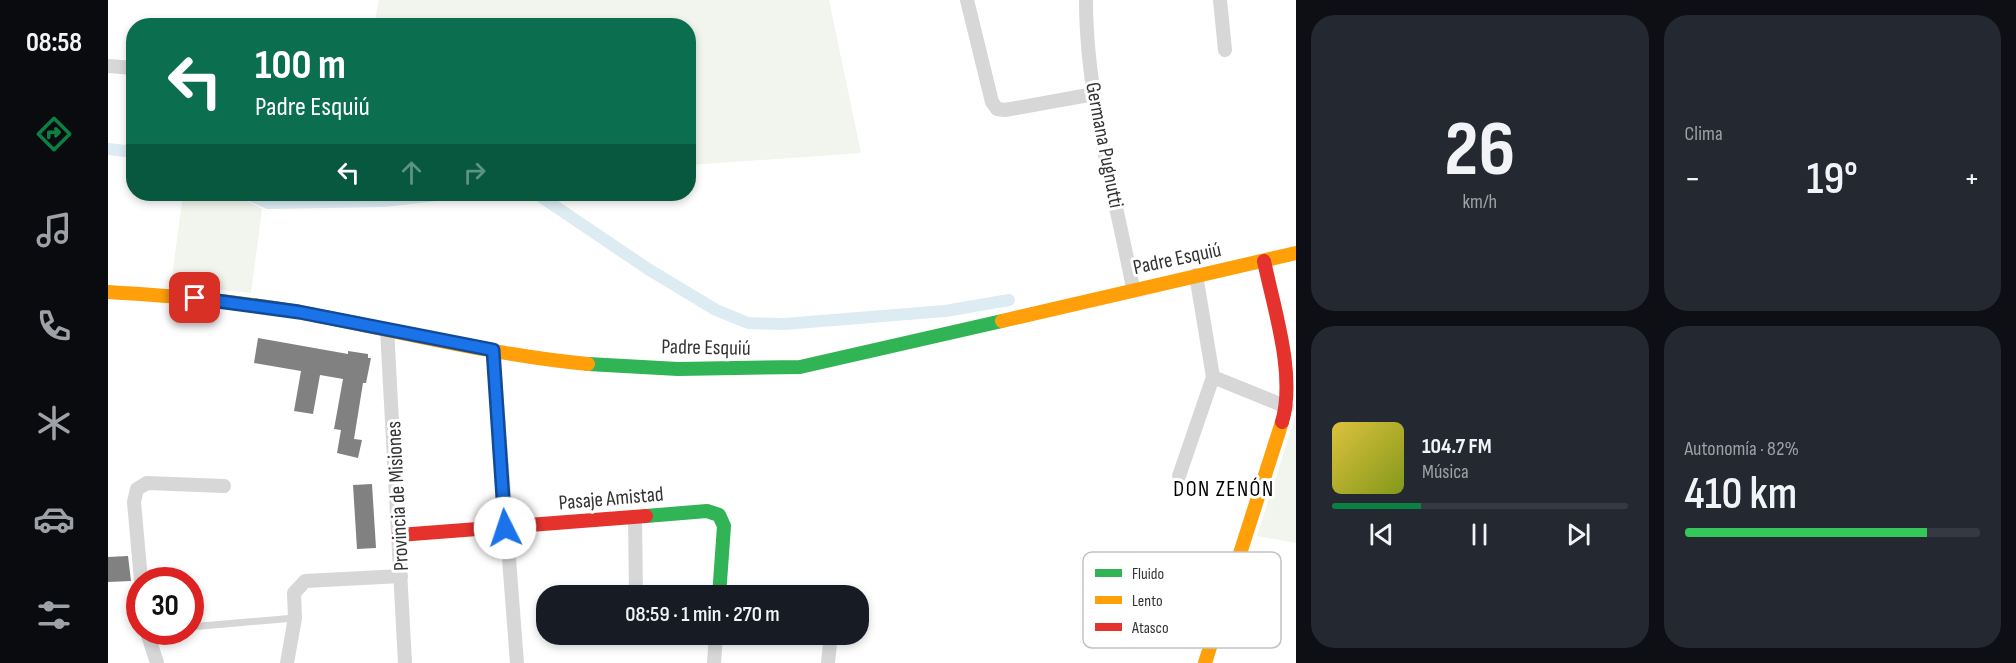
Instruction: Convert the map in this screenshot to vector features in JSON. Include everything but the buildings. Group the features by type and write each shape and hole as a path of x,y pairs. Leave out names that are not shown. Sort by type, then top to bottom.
{"street":[{"path":"967,0 992,102 997,109 1005,110 1094,94"},
{"name":"Germana Pugnutti","path":"1086,0 1086,31 1094,94 1133,288"},
{"path":"1220,0 1225,50"},
{"path":"108,66 126,67"},
{"name":"Padre Esquiú","path":"108,292 217,300 493,350 591,365 754,369 800,367 1133,288 1296,253"},
{"path":"1241,552 1287,407 1291,365 1264,261"},
{"path":"1179,476 1213,377 1196,275"},
{"name":"Provincia de Misiones","path":"387,329 405,663"},
{"path":"493,350 517,663"},
{"path":"1213,377 1287,407"},
{"path":"140,567 134,502 137,489 147,483 224,486"},
{"name":"Pasaje Amistad","path":"399,535 707,511 719,515 724,526 720,585"},
{"path":"634,517 636,585"},
{"path":"287,663 295,618 294,593 305,581 401,576"},
{"path":"151,645 157,663"},
{"path":"714,663 715,645"},
{"path":"828,663 830,645"},
{"path":"1205,663 1210,648"}],"lane":[{"path":"204,626 295,618"}],"shaded area":[{"path":"379,0 829,0 861,153 696,165 696,18 375,18"},
{"path":"182,201 248,201 262,209 251,293 171,285"},
{"path":"1296,414 1296,543 1257,536"}],"waterway":[{"path":"108,149 126,151"},
{"path":"264,201 268,203 384,201"},
{"path":"547,201 648,269 716,310 748,323 784,324 945,311 1009,300"}],"traffic: fast":[{"path":"588,364 678,369 800,367 1002,321"},
{"path":"646,516 707,511 719,515 724,526 720,585"}],"traffic: slow":[{"path":"1002,321 1296,253"},
{"path":"108,292 255,305 481,349 588,364"},
{"path":"1240,552 1282,422"},
{"path":"1205,663 1210,648"}],"traffic: jam":[{"path":"1264,261 1285,363 1286,404 1282,422"},
{"path":"399,535 646,516"}],"district":[{"name":"DON ZENÓN","path":"1224,488"}],"route":[{"path":"195,298 299,312 493,350 505,528"}]}
